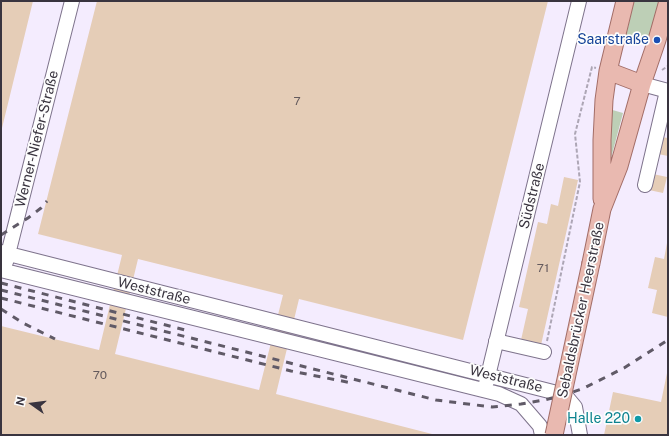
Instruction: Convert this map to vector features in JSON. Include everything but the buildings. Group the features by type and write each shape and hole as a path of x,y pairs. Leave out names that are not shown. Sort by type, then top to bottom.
{"main road":[{"name":"Sebaldsbrücker Heerstraße","path":"602,209 603,108 608,71 625,1"},
{"name":"Sebaldsbrücker Heerstraße","path":"554,435 602,209 619,166 642,84 658,40 668,1"},
{"path":"608,71 642,84"}],"street":[{"name":"Werner-Niefer-Straße","path":"2,272 4,253 72,1"},
{"name":"Südstraße","path":"484,390 579,1"},
{"path":"642,84 667,91 645,185"},
{"name":"Weststraße","path":"4,253 565,395 575,407 580,435"},
{"path":"44,281 48,264"},
{"name":"Weststraße","path":"2,272 44,281 499,394 521,404 540,426 542,435"},
{"path":"256,334 261,318"},
{"path":"311,347 315,331"},
{"path":"496,341 544,352"},
{"path":"371,362 375,346"},
{"name":"Weststraße","path":"447,381 450,365"}],"path":[{"path":"544,352 580,182 575,134 592,67 608,71"}],"green space":[{"path":"634,1 662,1 649,47 626,36"},
{"path":"609,109 623,113 610,162"}],"railway":[{"path":"1,235 28,218 41,208 47,201"},
{"path":"1,283 189,331"},
{"path":"1,290 436,400 492,407 544,400 565,395 584,388 624,368 668,340"},
{"path":"1,298 291,371 352,383"},
{"path":"1,309 23,323 55,339"}],"place":[{"name":"Saarstraße","path":"657,40"},
{"name":"Halle 220","path":"638,419"}]}
